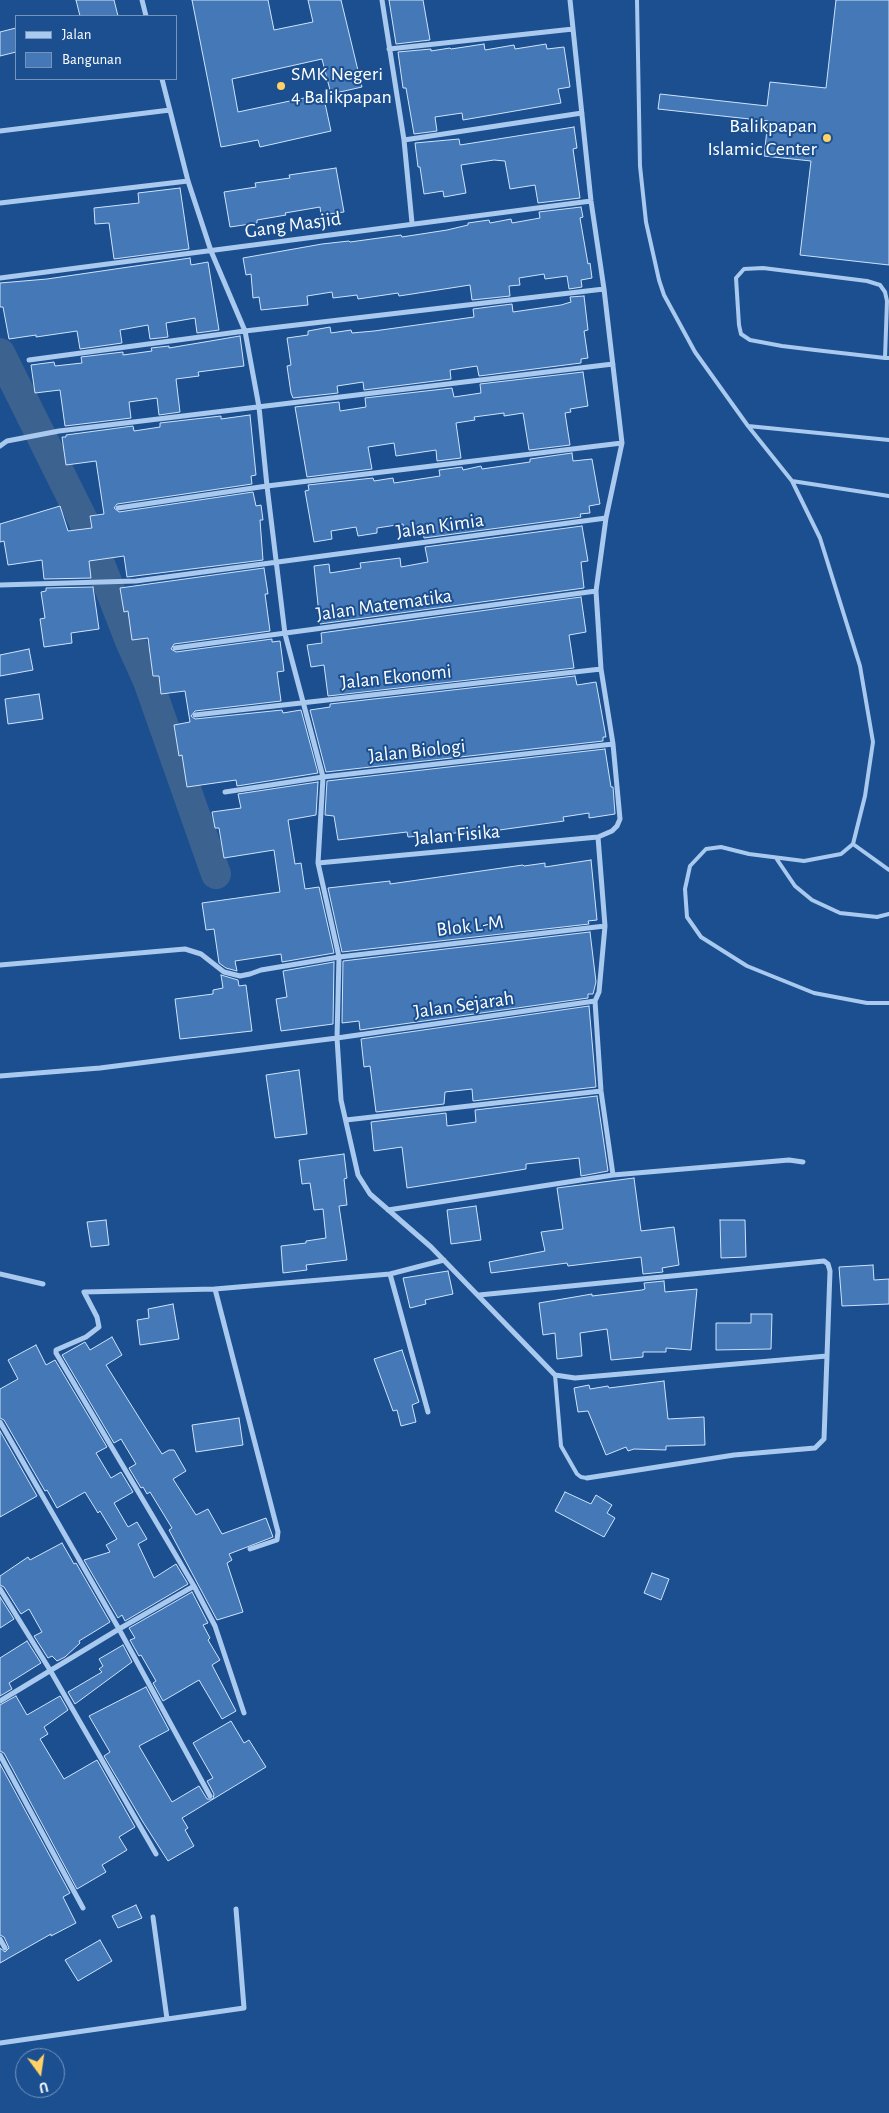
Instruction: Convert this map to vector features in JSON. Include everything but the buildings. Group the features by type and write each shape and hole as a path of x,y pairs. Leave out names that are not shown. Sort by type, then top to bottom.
{"street":[{"path":"142,0 146,15"},
{"path":"382,0 404,140 412,223"},
{"path":"570,0 590,201 614,364 622,443 606,518 596,591 601,669 613,744 620,819 618,826 598,838 604,926 599,992 595,1001 601,1092 613,1175"},
{"path":"389,50 573,28"},
{"path":"162,80 188,181 212,251 245,331 259,407 285,634 305,702 323,777 318,863 339,957 337,1038 341,1100 358,1175 370,1194 444,1260 555,1375 575,1378 827,1356"},
{"path":"0,132 170,110"},
{"path":"404,140 582,113"},
{"path":"0,202 188,181"},
{"name":"Gang Masjid","path":"0,278 590,201"},
{"path":"29,360 245,331 604,289"},
{"path":"0,446 7,442 59,431 614,364"},
{"path":"118,508 267,486 622,443"},
{"name":"Jalan Kimia","path":"0,585 136,581 606,518"},
{"name":"Jalan Matematika","path":"175,648 596,591"},
{"name":"Jalan Ekonomi","path":"195,715 601,669"},
{"name":"Jalan Biologi","path":"225,792 323,777 613,744"},
{"name":"Jalan Fisika","path":"318,863 598,838"},
{"name":"Blok L-M","path":"0,965 185,949 201,954 224,972 240,976 261,970 339,957 604,926"},
{"name":"Jalan Sejarah","path":"0,1076 100,1068 337,1038 595,1001"},
{"path":"346,1120 601,1092"},
{"path":"388,1210 613,1175 789,1160 803,1162"},
{"path":"244,1713 215,1626 194,1586 55,1352 86,1337 100,1327 84,1292 215,1289 390,1274 444,1260"},
{"path":"479,1295 824,1261 828,1264 830,1271 824,1439 815,1448 734,1455 587,1478"},
{"path":"0,1274 43,1284"},
{"path":"390,1274 428,1412"},
{"path":"215,1289 278,1532 277,1540 250,1549"},
{"path":"0,1422 119,1629 210,1796"},
{"path":"0,1701 194,1586"},
{"path":"0,1589 50,1670 156,1854"},
{"path":"0,1755 83,1908"},
{"path":"0,2043 244,2008 236,1909"},
{"path":"153,1917 167,2019"},
{"path":"0,1939 5,1948"}],"lane":[{"path":"637,0 640,166 646,222 659,280 664,295 695,352 748,426 792,481 820,538 860,666 873,742 864,796 853,844 841,854 804,861 721,848 706,849 690,866 685,890 687,917 701,937 747,966 814,993 867,1003 889,1003"},
{"path":"763,268 867,281 880,285 885,292 887,301 887,358 750,340 741,334 736,278 744,269 763,268"},
{"path":"748,426 889,440"},
{"path":"792,481 889,496"},
{"path":"853,844 889,870"},
{"path":"776,858 795,886 812,900 840,913 877,917 889,914"},
{"path":"555,1375 561,1446 577,1474 581,1478 587,1478"}],"waterway":[{"path":"0,353 83,520 130,641 148,681 216,874"}],"place":[{"name":"SMK Negeri 4 Balikpapan","path":"281,86"},
{"name":"Balikpapan Islamic Center","path":"827,138"}]}
